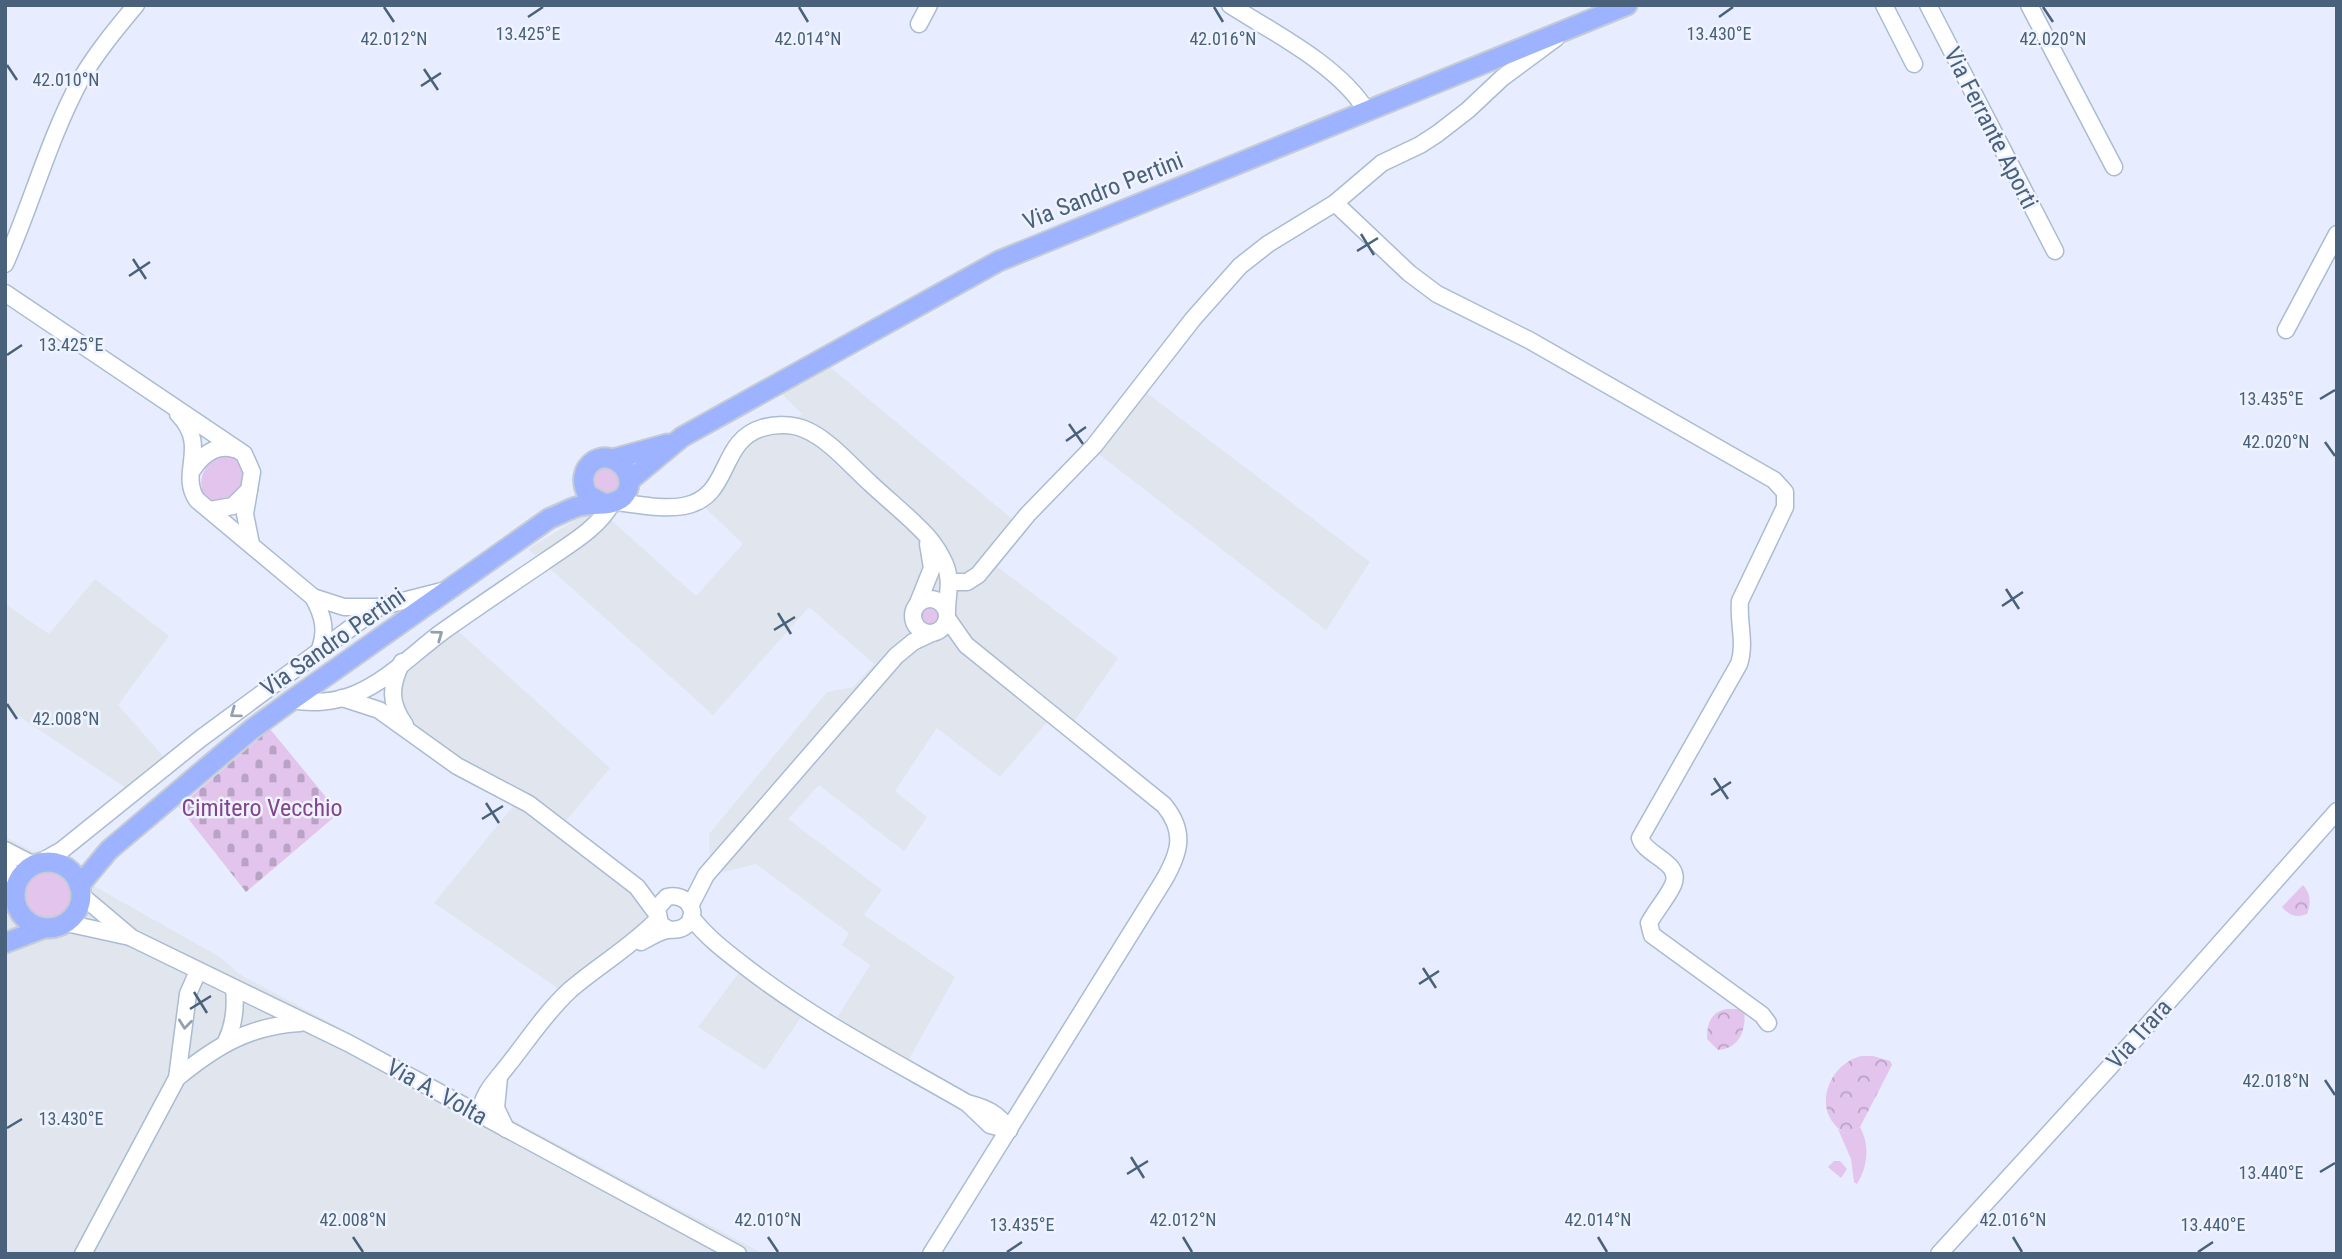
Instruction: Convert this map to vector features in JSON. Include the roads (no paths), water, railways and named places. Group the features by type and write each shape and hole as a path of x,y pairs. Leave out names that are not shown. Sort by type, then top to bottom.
{"main road":[{"name":"Via Sandro Pertini","path":"80,891 108,850 251,730 551,518 575,507 618,496 675,442 992,264 1627,5"},
{"path":"551,518 594,461 613,459 675,442"},
{"path":"583,478 588,495 618,496 625,467 613,459"},
{"name":"Via Sandro Pertini","path":"60,864 108,850"},
{"path":"5,930 16,906 17,882 26,870 36,864 60,864 74,875 80,891 77,911 66,923 44,928 5,943"},
{"path":"16,906 27,921 44,928"}],"street":[{"path":"5,264 40,170 79,84 105,44 136,5"},
{"path":"919,24 929,5"},
{"path":"1230,5 1323,66 1349,88 1366,110"},
{"path":"1884,5 1914,64"},
{"name":"Via Ferrante Aporti","path":"1928,5 2055,251"},
{"path":"2029,5 2114,167"},
{"path":"949,582 967,582 978,575 1034,508 1094,446 1193,319 1234,272 1268,244 1335,203 1382,163 1420,145 1442,130 1503,78 1566,30"},
{"path":"1335,203 1409,273 1437,294 1529,340 1774,480 1783,490 1785,507 1740,601 1743,647 1739,664 1640,838 1645,848 1667,863 1674,875 1672,885 1649,923 1652,935 1762,1015 1768,1023"},
{"path":"2286,330 2337,234"},
{"path":"5,293 247,458 251,467 245,514 251,544"},
{"path":"169,405 190,430 193,442 190,487 197,500 313,597 321,612 325,629 319,652"},
{"path":"292,700 314,702 342,698 372,685 579,537 601,519 618,496 674,508 693,504 709,494 720,480 732,451 748,435 766,427 794,426 809,431 828,444 920,529 942,558 949,582 947,615 944,625 918,639 896,656 682,904"},
{"path":"192,469 203,457 217,448 229,447 240,451"},
{"path":"210,510 233,506 250,488"},
{"path":"896,656 931,573 929,549 920,529"},
{"path":"313,597 344,607 379,607 460,584"},
{"path":"918,603 934,599 940,602 966,645"},
{"path":"5,850 36,864 62,850 200,739 379,607"},
{"path":"913,620 921,631 966,645 1160,801 1173,819 1178,835 1178,851 1172,866 931,1254"},
{"path":"403,662 393,684 392,700 397,714 414,735"},
{"path":"342,698 374,708 463,770 529,804 638,887 665,923 715,943"},
{"name":"Via Trara","path":"1939,1254 2082,1098 2337,811"},
{"path":"5,862 17,882"},
{"path":"638,887 682,904 715,943 786,996 986,1115 997,1114 1009,1130"},
{"name":"Via A. Volta","path":"80,891 132,938"},
{"path":"665,923 659,904 682,904"},
{"path":"480,1116 481,1107 499,1077 537,1026 570,990 665,923 686,925 682,904"},
{"name":"Via A. Volta","path":"66,923 132,938 302,1023 348,1043 738,1254"},
{"path":"83,1254 177,1078 188,994 198,971"},
{"path":"226,1042 231,1031 234,989"},
{"path":"177,1078 226,1042 259,1030 302,1023"},
{"path":"986,1115 1019,1103 1034,1088"},
{"path":"456,1102 491,1094"},
{"path":"491,1094 506,1129"},
{"path":"984,1170 990,1146 986,1115"}],"park label":[{"name":"Cimitero Vecchio","path":"262,808"}]}
